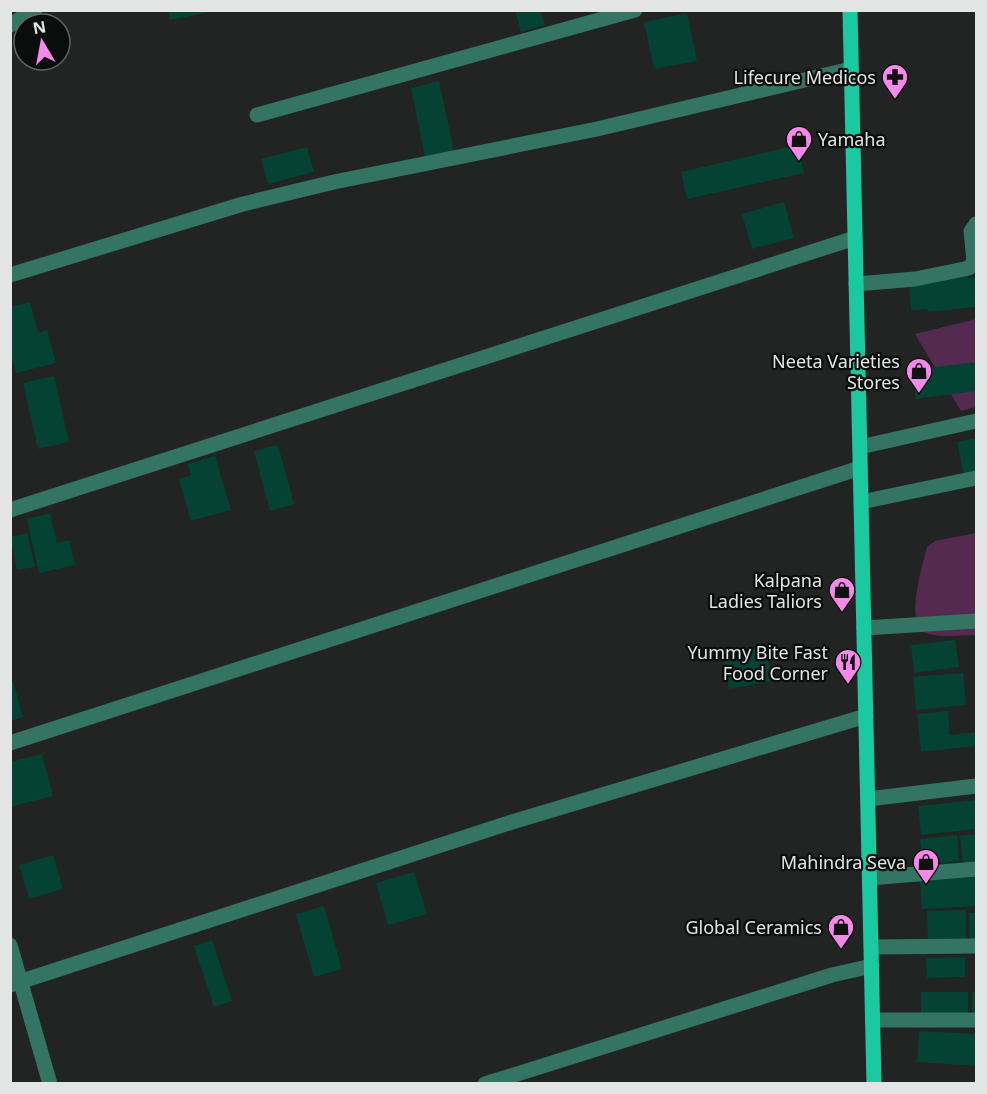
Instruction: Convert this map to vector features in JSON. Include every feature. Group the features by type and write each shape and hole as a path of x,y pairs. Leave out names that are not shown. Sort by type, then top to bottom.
{"main road":[{"path":"850,10 874,1083"}],"street":[{"path":"10,26 34,10"},
{"path":"257,115 635,10"},
{"path":"10,275 243,204 334,182 597,129 851,69"},
{"path":"856,284 915,279 971,267 975,258 971,231 976,224"},
{"path":"10,510 855,238"},
{"path":"860,447 976,421"},
{"path":"10,743 860,468"},
{"path":"861,502 976,478"},
{"path":"864,628 976,621"},
{"path":"16,983 512,822 866,716"},
{"path":"868,799 976,786"},
{"path":"870,878 976,869"},
{"path":"10,945 16,983 50,1083"},
{"path":"871,947 976,946"},
{"path":"485,1083 831,975 872,966"},
{"path":"873,1020 976,1020"}],"shaded area":[{"path":"976,319 976,407 961,411 915,334"},
{"path":"976,533 976,635 934,635 921,630 915,609 916,595 927,547 935,541"}],"building":[{"path":"168,10 210,10 210,12 170,20"},
{"path":"515,10 540,10 545,25 521,32"},
{"path":"687,13 697,61 654,69 644,22"},
{"path":"439,81 454,151 425,157 411,88"},
{"path":"797,145 804,173 687,199 681,172"},
{"path":"307,147 314,172 268,184 261,159"},
{"path":"784,202 794,238 752,249 742,214"},
{"path":"968,275 968,278 976,277 976,307 928,312 927,309 911,310 909,286"},
{"path":"30,302 38,333 47,330 56,363 16,373 10,350 10,307"},
{"path":"976,362 976,391 916,399 912,370"},
{"path":"54,376 69,442 38,449 23,383"},
{"path":"976,438 976,474 964,477 957,442"},
{"path":"278,445 294,504 270,511 254,451"},
{"path":"215,456 231,510 191,521 179,479 191,475 188,464"},
{"path":"50,513 57,543 69,540 75,565 39,573 27,519"},
{"path":"27,533 35,567 17,570 10,537"},
{"path":"955,640 959,667 914,673 911,645"},
{"path":"766,647 772,681 729,689 722,655"},
{"path":"963,673 966,705 916,710 913,677"},
{"path":"13,681 23,717 10,721 10,682"},
{"path":"948,711 950,735 976,732 976,746 921,752 917,714"},
{"path":"42,754 53,796 10,807 10,762"},
{"path":"976,800 976,829 921,835 918,806"},
{"path":"976,834 976,863 963,865 960,836"},
{"path":"957,835 959,861 923,865 920,839"},
{"path":"53,855 63,889 29,899 19,865"},
{"path":"414,872 427,914 388,925 376,883"},
{"path":"975,877 976,906 922,909 920,881"},
{"path":"324,906 342,969 314,977 296,914"},
{"path":"966,910 966,941 928,942 927,911"},
{"path":"969,913 976,913 976,940 970,940"},
{"path":"212,940 232,1001 214,1007 194,946"},
{"path":"965,957 965,977 927,978 926,958"},
{"path":"921,992 968,992 968,1018 921,1018"},
{"path":"972,992 976,992 976,1019 972,1019"},
{"path":"919,1031 976,1034 976,1066 917,1062"}],"place":[{"name":"Lifecure Medicos","path":"895,100"},
{"name":"Yamaha","path":"799,162"},
{"name":"Neeta Varieties Stores","path":"919,394"},
{"name":"Kalpana Ladies Taliors","path":"842,613"},
{"name":"Yummy Bite Fast Food Corner","path":"848,685"},
{"name":"Mahindra Seva","path":"926,885"},
{"name":"Global Ceramics","path":"841,950"}]}
